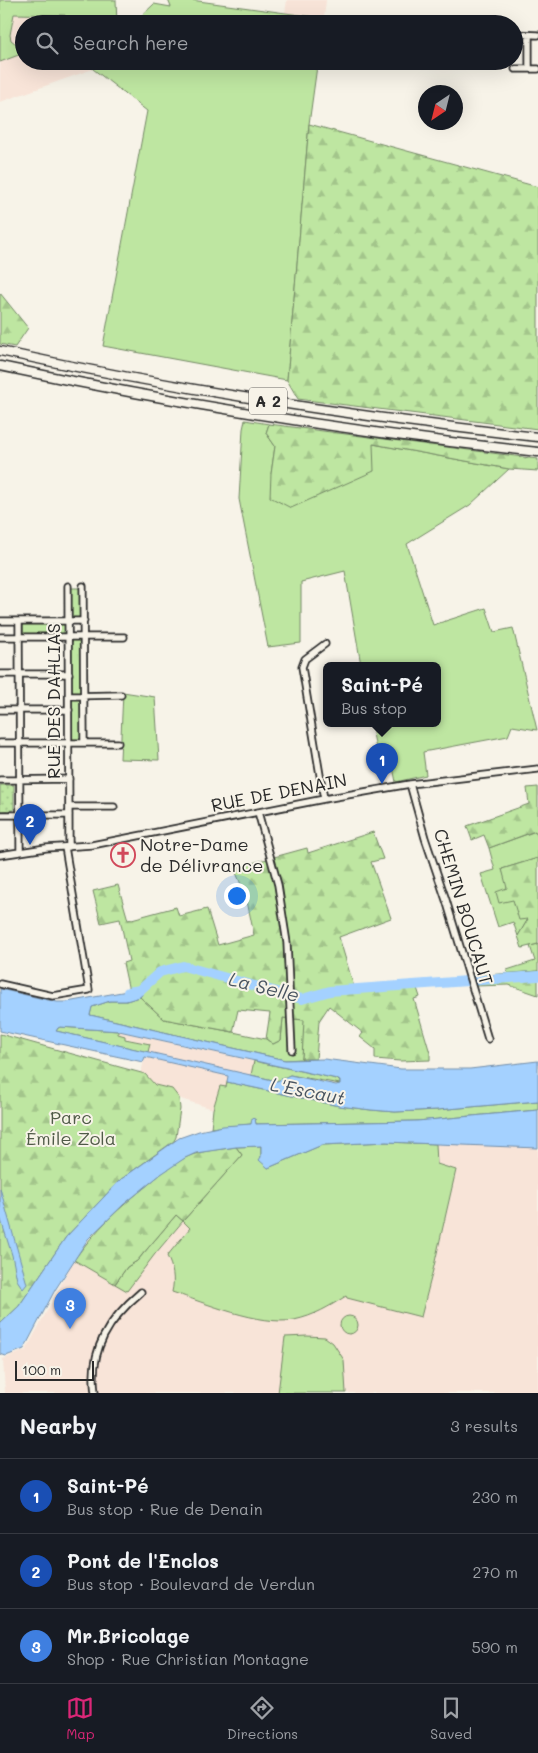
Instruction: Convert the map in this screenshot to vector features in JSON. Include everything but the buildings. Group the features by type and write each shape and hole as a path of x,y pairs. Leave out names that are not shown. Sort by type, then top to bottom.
{"highway":[{"name":"A 2","path":"0,351 138,379 282,404 538,437"},
{"name":"A 2","path":"0,366 126,392 257,415 398,436 538,452"}],"street":[{"path":"523,35 538,35"},
{"path":"529,35 529,69"},
{"path":"523,69 538,69"},
{"name":"RUE DES DAHLIAS","path":"0,984 53,996 89,990 67,847 69,815 68,586"},
{"path":"83,586 84,743"},
{"path":"0,621 84,621"},
{"path":"19,621 20,852"},
{"path":"0,637 124,637"},
{"path":"324,799 302,667 304,661 325,644"},
{"path":"0,674 68,674"},
{"path":"69,696 121,695"},
{"path":"0,710 69,710"},
{"path":"0,743 118,743"},
{"name":"RUE DE DENAIN","path":"0,855 42,848 87,846 410,784 538,769"},
{"path":"0,780 69,779"},
{"name":"CHEMIN BOUCAUT","path":"410,784 423,833 446,900 488,1039"},
{"path":"69,807 114,807"},
{"path":"258,812 279,891 288,949 292,1050"},
{"path":"0,815 69,815"},
{"path":"94,1393 94,1376 100,1342 120,1310 141,1292"}],"shaded area":[{"path":"287,0 326,0 324,15 285,13"},
{"path":"14,14 66,15 15,15 15,43 11,40 10,35"},
{"path":"15,56 15,70 90,70 0,102 0,62"},
{"path":"118,1031 254,1061 251,1075 148,1052 149,1044 125,1038 118,1034"},
{"path":"145,1057 228,1076 226,1087 220,1087 213,1109 184,1100 179,1098 172,1089 155,1085 145,1074 141,1073"},
{"path":"436,1144 538,1148 538,1393 5,1393 3,1359 26,1350 74,1260 79,1262 155,1254 183,1221 216,1252 421,1317 456,1170 437,1164"}],"green space":[{"path":"0,0 116,0 117,15 14,14 10,35 11,40 15,43 15,56 0,62"},
{"path":"168,0 191,0 300,15 142,15 154,4 171,7"},
{"path":"94,70 316,70 309,124 287,380 103,346 147,111"},
{"path":"309,124 538,187 538,429 298,399 287,380"},
{"path":"0,293 28,328 15,347 0,344"},
{"path":"245,420 269,424 266,433 275,446 271,474 373,444 509,469 470,505 407,544 433,625 486,608 494,632 513,628 537,730 512,726 508,736 423,752 426,775 396,782 389,748 376,749 372,727 441,727 441,662 360,662 345,571 301,582 301,643 268,647 239,499"},
{"path":"269,424 538,459 538,471 509,469 373,444 374,471 291,508 270,497 275,446 266,433"},
{"path":"70,588 81,588 82,619 71,619"},
{"path":"23,624 66,624 66,634 23,634"},
{"path":"71,639 81,639 82,693 71,693"},
{"path":"123,692 155,697 159,760 120,759"},
{"path":"71,699 82,699 82,741 71,741"},
{"path":"0,785 14,785 14,810 0,811"},
{"path":"538,787 538,837 535,831 489,848 484,835 472,840 467,826 529,804 527,788"},
{"path":"536,831 538,837 538,858 502,869 513,900 528,919 518,936 513,922 498,927 481,874 495,870 489,848"},
{"path":"373,832 383,859 371,862 391,918 339,937 354,987 415,982 420,997 414,999 430,1053 430,1060 400,1061 375,1059 375,1049 360,1037 363,1033 329,1006 319,1021 316,1059 302,1059 304,1020 283,1018 281,1040 273,1044 266,1039 270,1013 238,1010 233,1032 164,1019 140,997 143,992 138,989 129,991 123,963 129,961 120,919 101,923 93,891 118,885 128,920 176,907 179,916 207,909 218,945 254,935 246,896 234,868 307,848 308,853"},
{"path":"538,858 538,944 522,948 518,936 528,919 519,920 513,900 499,903 496,892 507,888 502,869"},
{"path":"538,944 538,971 508,974 507,970 535,961 530,946"},
{"path":"538,971 538,995 509,985 474,986 473,976"},
{"path":"140,997 164,1019 266,1039 273,1044 281,1040 283,1018 305,1020 302,1059 285,1060 90,1015 92,1007 110,1001 126,1001"},
{"path":"60,1027 118,1031 118,1034 125,1036 125,1039 150,1044 148,1052 56,1031"},
{"name":"Parc Émile Zola","path":"0,1034 145,1074 155,1085 172,1089 179,1098 180,1109 174,1141 120,1180 66,1237 19,1306 0,1324"},
{"path":"254,1061 337,1079 340,1084 290,1075 277,1081 251,1075"},
{"path":"227,1082 339,1106 371,1110 395,1112 437,1110 538,1101 538,1110 417,1121 256,1124 255,1119 251,1124 211,1128 213,1109 220,1086 226,1087"},
{"path":"386,1142 436,1144 437,1164 456,1170 421,1317 347,1298 346,1296 308,1316 294,1320 265,1320 249,1317 172,1292 173,1274 167,1256 190,1228 183,1221 242,1155 236,1147 261,1146 261,1157 268,1168 322,1145"},
{"path":"236,1147 242,1155 183,1221 176,1215 137,1261 127,1267 115,1284 74,1260 90,1239 128,1201 182,1159 211,1150"},
{"path":"176,1215 183,1221 127,1291 115,1284 127,1267 137,1261"},
{"path":"349,1316 355,1319 358,1325 355,1331 349,1334 343,1331 340,1325 343,1319"},
{"path":"285,1337 325,1337 333,1343 344,1360 346,1393 278,1393"}],"water":[{"name":"L'Escaut","path":"0,989 57,1002 67,1002 138,989 144,992 140,997 126,1001 110,1001 92,1007 90,1015 285,1060 324,1059 401,1069 470,1069 538,1061 538,1101 395,1112 339,1106 227,1082 228,1076 145,1057 143,1062 0,1031","holes":["60,1027 119,1031 337,1079 340,1081 340,1084 336,1085 290,1075 277,1081 56,1031"]},
{"path":"538,1110 538,1148 386,1142 322,1145 268,1168 259,1160 261,1157 261,1146 236,1147 196,1153 161,1174 123,1205 88,1239 55,1290 24,1349 6,1356 0,1354 0,1324 19,1306 66,1237 120,1180 179,1138 223,1126 251,1124 252,1118 255,1119 256,1124 417,1121"},
{"path":"0,1188 27,1284 23,1289 17,1280 12,1255 0,1217"}],"waterway":[{"name":"La Selle","path":"128,992 140,990 160,972 183,966 302,999 330,991 538,976"}],"place":[{"name":"Saint-Pé","path":"382,784"},
{"name":"Pont de l'Enclos","path":"30,845"},
{"name":"Notre-Dame de Délivrance","path":"123,855"},
{"name":"Mr.Bricolage","path":"70,1329"}]}
